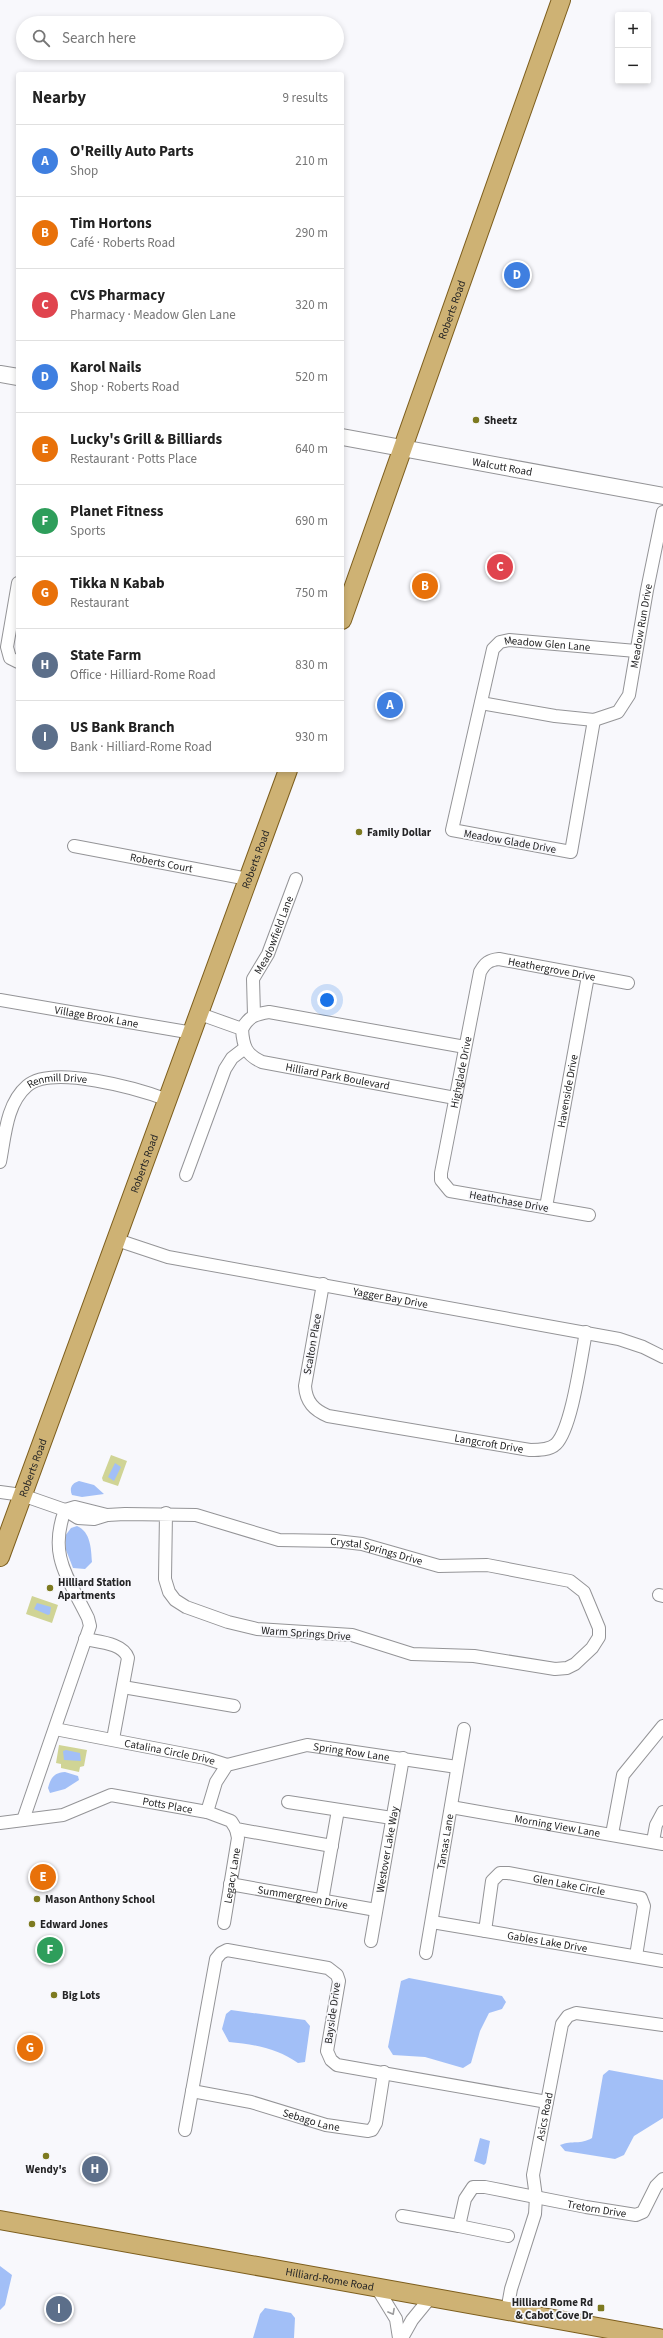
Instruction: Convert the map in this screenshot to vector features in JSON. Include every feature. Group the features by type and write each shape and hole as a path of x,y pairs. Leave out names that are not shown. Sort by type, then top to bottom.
{"main road":[{"name":"Roberts Road","path":"344,614 404,449 561,0"},
{"name":"Roberts Road","path":"0,1557 200,1014 287,772"},
{"name":"Hilliard-Rome Road","path":"0,2220 507,2311 620,2335 658,2338"}],"street":[{"path":"0,374 16,377"},
{"name":"Walcutt Road","path":"344,437 663,496"},
{"name":"Meadow Run Drive","path":"480,702 555,716 594,720 618,712 624,706 629,694 663,512"},
{"path":"14,660 7,646 16,594"},
{"name":"Meadow Glen Lane","path":"480,702 493,649 500,642 509,640 636,651"},
{"name":"Meadow Glade Drive","path":"480,702 452,830 571,852 594,720"},
{"name":"Roberts Court","path":"74,846 248,879"},
{"name":"Meadowfield Lane","path":"254,1014 253,979 268,954 296,879"},
{"name":"Heathergrove Drive","path":"480,972 487,962 499,959 628,983"},
{"name":"Highglade Drive","path":"441,1173 480,972"},
{"name":"Havenside Drive","path":"546,1207 588,976"},
{"name":"Village Brook Lane","path":"0,1000 193,1033"},
{"path":"186,1175 225,1069 232,1058 245,1048 242,1029 254,1014 270,1012 465,1047"},
{"path":"200,1014 242,1029"},
{"name":"Hilliard Park Boulevard","path":"245,1048 252,1058 262,1062 455,1098"},
{"name":"Renmill Drive","path":"0,1162 11,1109 27,1085 42,1078 70,1076 148,1092 168,1100"},
{"name":"Heathchase Drive","path":"441,1173 441,1180 450,1191 588,1215"},
{"name":"Yagger Bay Drive","path":"117,1240 168,1257 586,1332 637,1345 663,1358"},
{"name":"Scalton Place","path":"309,1403 305,1395 305,1377 323,1284"},
{"name":"Langcroft Drive","path":"309,1403 320,1413 328,1416 530,1450 547,1449 555,1446 567,1424 586,1332"},
{"name":"Crystal Springs Drive","path":"0,1492 22,1495 65,1510 78,1518 94,1519 107,1515 166,1513 196,1515 279,1540 336,1540 362,1544 439,1566 486,1565 570,1581 584,1592 599,1628 599,1637 592,1648"},
{"path":"23,1820 86,1640 89,1621 59,1558 57,1548 60,1524 65,1510"},
{"name":"Warm Springs Drive","path":"166,1513 164,1569 169,1592 175,1600 186,1607 228,1622 267,1630 352,1635 407,1653 424,1656 474,1656 555,1669 567,1668 575,1664 592,1648"},
{"name":"Catalina Circle Drive","path":"86,1640 120,1648 127,1655 127,1664 113,1739"},
{"path":"123,1687 234,1706"},
{"path":"612,1834 624,1775 663,1726"},
{"name":"Catalina Circle Drive","path":"55,1729 205,1758 226,1765"},
{"name":"Tansas Lane","path":"426,1953 464,1729"},
{"name":"Spring Row Lane","path":"226,1765 300,1745 403,1758 457,1767"},
{"name":"Westover Lake Way","path":"371,1941 403,1758"},
{"path":"207,1812 216,1782 226,1765"},
{"name":"Potts Place","path":"0,1823 63,1815 110,1795 207,1812 231,1821 236,1829 332,1846"},
{"path":"288,1802 392,1818"},
{"name":"Morning View Lane","path":"451,1807 658,1842"},
{"path":"322,1901 338,1810"},
{"path":"658,1842 656,1825 663,1812"},
{"name":"Legacy Lane","path":"224,1923 238,1838 236,1829"},
{"name":"Glen Lake Circle","path":"485,1931 492,1881 500,1873 508,1873 641,1898 644,1906 636,1956"},
{"name":"Summergreen Drive","path":"230,1884 376,1910"},
{"name":"Gables Lake Drive","path":"432,1922 663,1961"},
{"name":"Bayside Drive","path":"185,2130 216,1959 220,1952 227,1950 328,1968 333,1971 339,1980 327,2051 330,2060 337,2065 384,2072 547,2102"},
{"name":"Asics Road","path":"507,2311 511,2289 535,2214 536,2197 533,2174 562,2024 568,2016 576,2013 591,2014 663,2026"},
{"name":"Sebago Lane","path":"192,2091 251,2102 326,2125 368,2131 372,2130 376,2123 384,2072"},
{"name":"Tretorn Drive","path":"459,2226 464,2199 473,2187 485,2187 586,2207 636,2214 643,2212 656,2186 663,2179"},
{"path":"402,2216 508,2236"},
{"path":"377,2288 396,2319 399,2338"},
{"path":"402,2338 412,2320 430,2298"}],"green space":[{"path":"111,1455 127,1461 118,1486 103,1481 102,1478"},
{"path":"32,1596 58,1605 52,1623 26,1614"},
{"path":"59,1745 87,1750 84,1766 80,1767 79,1772 61,1768 61,1764 56,1763"}],"water":[{"path":"115,1463 121,1467 114,1481 108,1477"},
{"path":"79,1481 94,1485 104,1494 82,1497 72,1495 72,1486"},
{"path":"77,1526 85,1532 91,1546 92,1562 85,1569 73,1568 66,1550 65,1536 71,1528"},
{"path":"37,1603 51,1607 50,1614 48,1615 34,1609"},
{"path":"66,1750 80,1753 81,1761 64,1760 63,1751"},
{"path":"65,1772 78,1776 79,1780 65,1789 50,1793 48,1788 52,1778 58,1773"},
{"path":"409,1978 502,1996 506,2002 502,2009 489,2013 480,2031 471,2063 463,2068 425,2057 393,2055 388,2047 401,1981"},
{"path":"231,2010 305,2020 310,2026 305,2062 298,2063 282,2054 265,2048 229,2042 222,2029 226,2014"},
{"path":"609,2070 663,2080 663,2118 634,2136 624,2155 615,2159 565,2151 560,2145 584,2141 592,2138 603,2075"},
{"path":"480,2138 490,2141 486,2163 484,2165 474,2161"},
{"path":"0,2266 12,2275 5,2305 0,2310"},
{"path":"265,2308 291,2313 295,2318 294,2338 253,2338 260,2314"}],"place":[{"name":"Karol Nails","path":"517,275"},
{"name":"Sheetz","path":"476,420"},
{"name":"CVS Pharmacy","path":"500,567"},
{"name":"Tim Hortons","path":"425,586"},
{"name":"O'Reilly Auto Parts","path":"390,705"},
{"name":"Family Dollar","path":"359,832"},
{"name":"Hilliard Station Apartments","path":"50,1588"},
{"name":"Lucky's Grill & Billiards","path":"43,1877"},
{"name":"Mason Anthony School","path":"37,1899"},
{"name":"Edward Jones","path":"32,1924"},
{"name":"Planet Fitness","path":"50,1950"},
{"name":"Big Lots","path":"54,1995"},
{"name":"Tikka N Kabab","path":"30,2048"},
{"name":"Wendy's","path":"46,2156"},
{"name":"State Farm","path":"95,2169"},
{"name":"Hilliard Rome Rd & Cabot Cove Dr","path":"601,2308"},
{"name":"US Bank Branch","path":"59,2309"}]}
